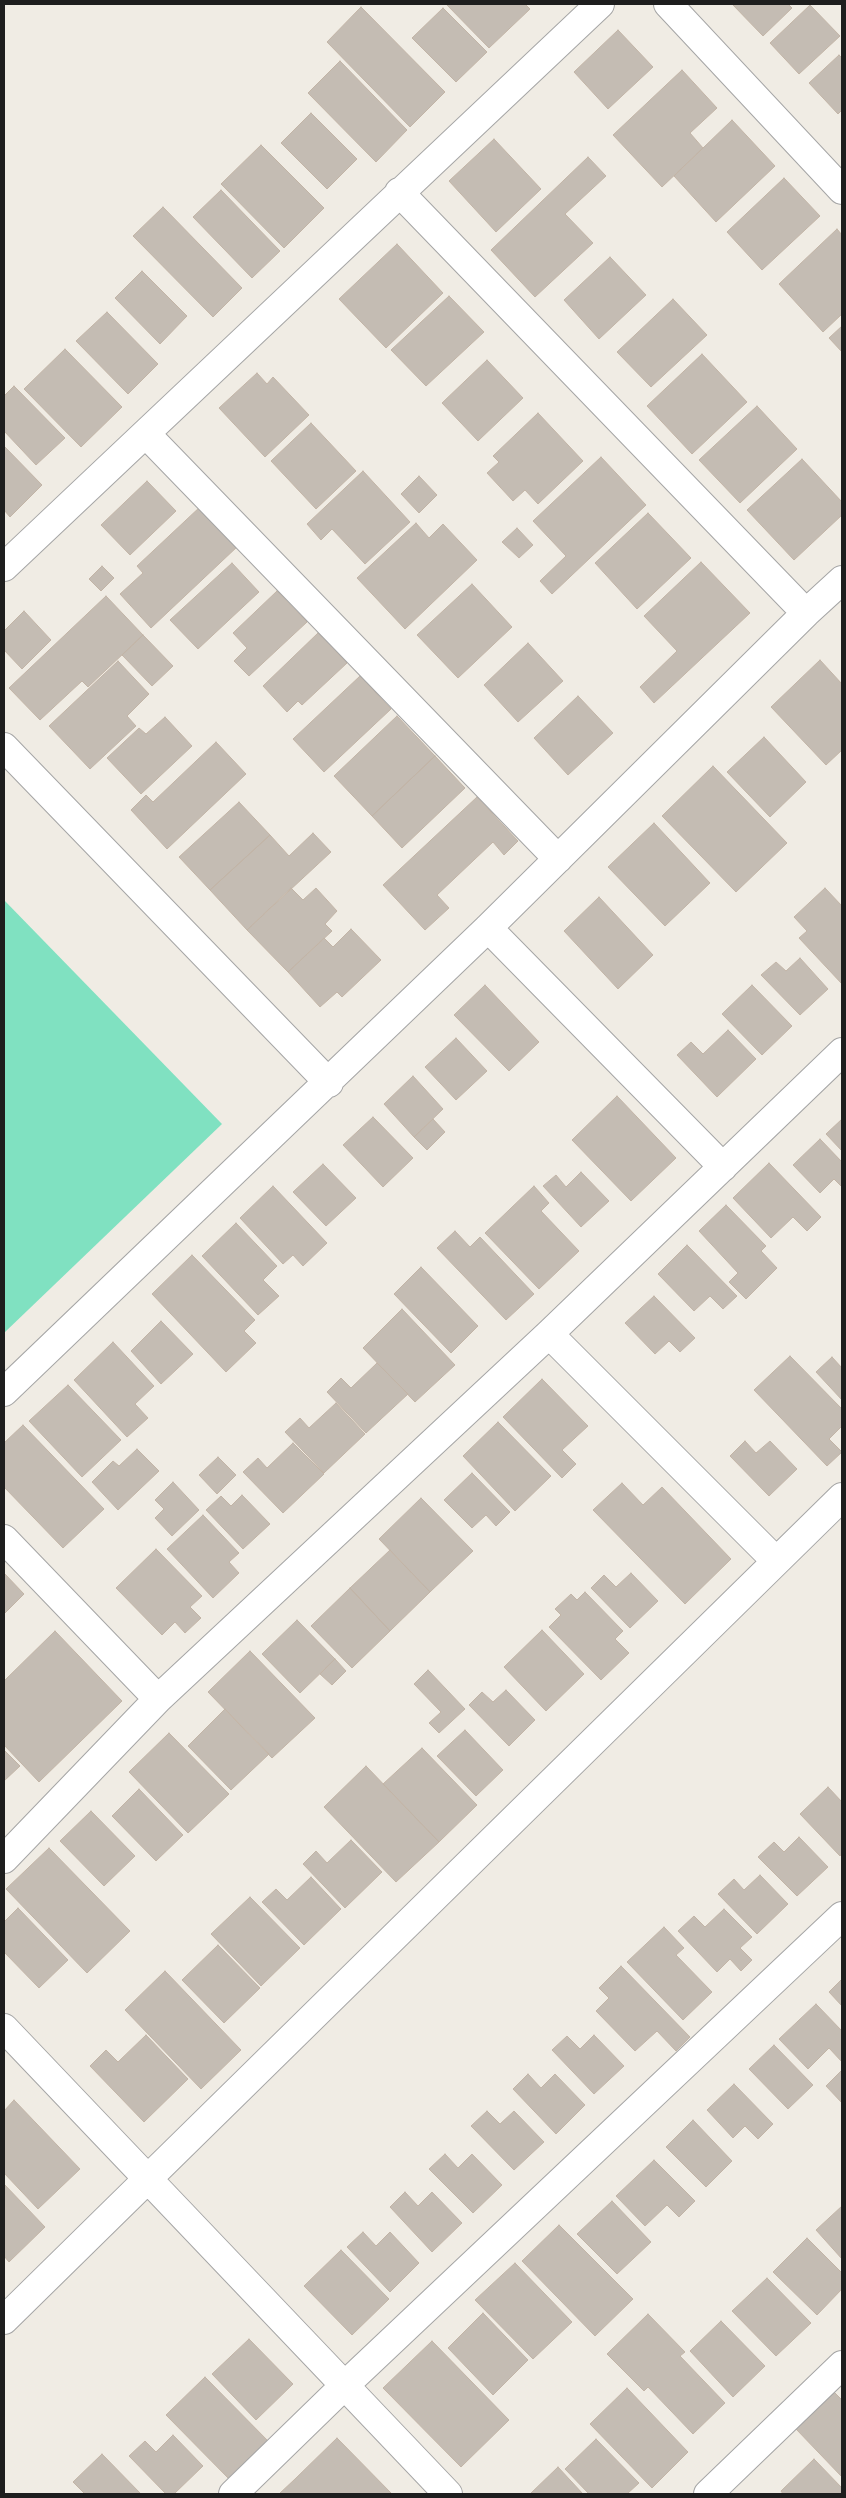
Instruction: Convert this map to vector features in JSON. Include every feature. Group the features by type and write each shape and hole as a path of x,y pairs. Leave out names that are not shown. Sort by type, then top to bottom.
{"street":[{"path":"4,566 600,4"},
{"path":"668,4 842,190"},
{"path":"399,192 806,613"},
{"path":"146,434 558,859"},
{"path":"4,1392 329,1083 806,613 842,580"},
{"path":"4,748 329,1083"},
{"path":"488,928 723,1167"},
{"path":"4,1859 158,1699 549,1334 842,1052"},
{"path":"549,1334 776,1561"},
{"path":"4,2320 842,1497"},
{"path":"4,1540 158,1699"},
{"path":"233,2494 344,2386 842,1916"},
{"path":"4,2028 149,2178 448,2494"},
{"path":"708,2494 842,2365"}],"green space":[{"path":"4,900 222,1124 4,1333"}],"building":[{"path":"446,4 525,4 530,9 489,48"},
{"path":"732,4 788,4 792,8 763,36"},
{"path":"810,5 840,36 799,74 770,43"},
{"path":"361,7 445,92 410,127 327,42"},
{"path":"443,8 487,52 456,82 412,38"},
{"path":"618,30 653,67 608,109 574,72"},
{"path":"839,55 842,58 842,110 838,114 809,83"},
{"path":"340,61 407,130 376,162 308,93"},
{"path":"682,70 717,108 690,133 703,148 662,187 613,135"},
{"path":"311,113 357,159 327,189 281,143"},
{"path":"732,120 775,166 716,222 674,176"},
{"path":"494,139 541,189 496,232 449,181"},
{"path":"261,145 324,208 284,248 221,184"},
{"path":"588,157 606,176 565,214 593,243 535,297 491,250"},
{"path":"784,178 820,216 762,270 727,232"},
{"path":"221,190 280,251 252,278 193,217"},
{"path":"163,207 242,288 213,317 133,236"},
{"path":"837,229 842,235 842,314 823,332 779,284"},
{"path":"397,244 443,293 386,348 339,299"},
{"path":"610,257 646,295 599,339 564,300"},
{"path":"142,271 187,316 160,344 115,298"},
{"path":"449,296 484,332 426,386 391,350"},
{"path":"673,299 707,335 651,387 617,352"},
{"path":"107,312 158,364 128,394 76,341"},
{"path":"842,326 842,352 829,338"},
{"path":"65,349 122,407 81,447 24,389"},
{"path":"702,354 747,402 692,454 647,406"},
{"path":"487,360 523,398 478,441 442,403"},
{"path":"257,373 267,384 273,377 309,415 265,457 219,408"},
{"path":"14,386 65,438 36,465 4,431 4,396"},
{"path":"757,406 797,449 740,503 699,460"},
{"path":"538,413 583,461 538,504 525,490 513,501 487,473 499,462 493,456"},
{"path":"311,423 356,471 316,509 271,461"},
{"path":"4,446 42,485 10,517 4,510"},
{"path":"601,457 646,505 552,594 540,581 566,556 533,521"},
{"path":"802,459 842,502 842,515 794,560 747,510"},
{"path":"363,471 410,522 365,564 332,529 321,540 307,524"},
{"path":"419,476 437,495 419,513 401,494"},
{"path":"147,481 176,511 130,555 101,525"},
{"path":"201,506 238,546 151,628 120,594 143,573 137,566"},
{"path":"648,513 691,558 637,609 595,563"},
{"path":"416,523 429,538 443,524 477,560 405,629 357,578"},
{"path":"517,528 533,545 519,558 502,542"},
{"path":"701,562 750,613 654,703 640,687 677,651 644,616"},
{"path":"232,563 259,592 198,649 170,620"},
{"path":"102,566 114,578 101,591 89,579"},
{"path":"472,584 512,627 458,678 417,635"},
{"path":"277,591 307,622 249,676 234,661 247,648 233,633"},
{"path":"106,596 143,635 88,687 82,681 40,720 9,688"},
{"path":"24,611 51,640 22,669 4,650 4,631"},
{"path":"318,633 347,663 302,705 298,701 287,712 263,686"},
{"path":"143,635 173,666 152,686 122,655"},
{"path":"528,643 563,681 518,722 484,685"},
{"path":"820,660 842,684 842,750 826,765 771,707"},
{"path":"118,661 149,694 127,716 136,726 90,769 49,726"},
{"path":"360,676 391,709 324,772 293,739"},
{"path":"578,696 613,733 568,775 534,738"},
{"path":"397,716 435,756 372,816 334,776"},
{"path":"165,717 192,746 141,794 107,758 139,728 146,734"},
{"path":"764,737 806,782 770,817 727,772"},
{"path":"216,742 246,774 167,849 131,810 146,795 153,802"},
{"path":"435,756 465,788 402,848 372,816"},
{"path":"713,766 787,843 736,892 662,816"},
{"path":"477,797 518,841 504,855 493,842 437,895 449,908 425,930 383,885"},
{"path":"239,802 270,835 210,890 179,857"},
{"path":"654,823 710,883 665,926 608,867"},
{"path":"313,833 331,852 247,930 210,890 270,835 289,856"},
{"path":"291,888 303,900 316,888 337,911 325,924 332,931 288,972 247,930"},
{"path":"825,888 842,906 842,984 799,938 807,931 794,917"},
{"path":"599,897 653,955 618,989 564,931"},
{"path":"351,929 381,960 342,997 337,992 320,1007 288,972 324,938 333,947"},
{"path":"800,958 828,989 800,1015 761,975 776,962 786,971"},
{"path":"485,985 539,1042 509,1071 454,1015"},
{"path":"752,985 792,1026 762,1055 722,1014"},
{"path":"728,1030 756,1059 717,1097 677,1055 691,1042 703,1054"},
{"path":"456,1038 487,1071 456,1100 425,1067"},
{"path":"413,1076 443,1109 414,1137 384,1104"},
{"path":"617,1096 676,1158 631,1201 572,1140"},
{"path":"373,1117 413,1158 383,1187 343,1145"},
{"path":"433,1119 445,1132 427,1150 414,1137"},
{"path":"842,1119 842,1151 826,1134"},
{"path":"820,1139 842,1162 842,1187 834,1179 820,1193 793,1165"},
{"path":"769,1163 821,1217 807,1231 793,1217 771,1238 733,1198"},
{"path":"323,1164 356,1198 326,1226 293,1192"},
{"path":"581,1172 609,1201 581,1227 543,1186 556,1175 566,1187"},
{"path":"273,1186 327,1243 303,1266 293,1255 283,1264 240,1218"},
{"path":"534,1186 549,1203 541,1211 579,1251 539,1289 485,1233"},
{"path":"726,1205 766,1246 761,1251 777,1268 746,1299 729,1282 738,1273 699,1231"},
{"path":"236,1223 277,1266 263,1280 279,1296 258,1315 202,1256"},
{"path":"455,1231 470,1247 480,1237 534,1294 506,1320 437,1248"},
{"path":"687,1245 737,1296 723,1309 710,1296 694,1311 658,1274"},
{"path":"192,1255 255,1320 244,1331 256,1343 226,1372 152,1294"},
{"path":"421,1267 478,1326 451,1353 394,1294"},
{"path":"654,1296 695,1338 680,1352 669,1341 655,1354 625,1323"},
{"path":"402,1309 455,1365 415,1402 363,1348"},
{"path":"161,1321 193,1354 161,1384 131,1351"},
{"path":"113,1342 154,1386 135,1404 148,1418 127,1437 74,1380"},
{"path":"790,1356 842,1409 842,1426 829,1439 842,1452 827,1466 754,1390"},
{"path":"832,1357 842,1368 842,1400 816,1372"},
{"path":"377,1363 408,1394 366,1433 327,1392 341,1378 351,1388"},
{"path":"542,1379 588,1426 562,1450 576,1464 562,1478 503,1417"},
{"path":"68,1385 121,1440 82,1477 29,1421"},
{"path":"336,1403 365,1434 324,1473 285,1432 300,1418 309,1428"},
{"path":"498,1422 551,1476 515,1511 463,1456"},
{"path":"23,1425 104,1509 63,1548 4,1487 4,1443"},
{"path":"745,1441 756,1453 770,1441 797,1469 769,1496 730,1456"},
{"path":"293,1443 324,1474 283,1513 243,1472 258,1458 267,1468"},
{"path":"137,1449 159,1471 118,1510 92,1482 113,1461 119,1466"},
{"path":"218,1457 236,1475 217,1494 199,1475"},
{"path":"472,1473 510,1512 496,1526 486,1515 472,1528 444,1500"},
{"path":"173,1482 199,1510 172,1536 155,1518 164,1509 155,1500"},
{"path":"622,1483 643,1505 662,1487 731,1559 685,1604 593,1510"},
{"path":"242,1495 270,1524 243,1549 206,1510 221,1496 231,1506"},
{"path":"421,1498 473,1551 430,1592 379,1539"},
{"path":"203,1515 239,1553 229,1562 239,1573 213,1598 167,1549"},
{"path":"156,1549 202,1596 190,1607 201,1618 185,1633 175,1622 162,1635 116,1588"},
{"path":"390,1550 430,1592 390,1631 350,1588"},
{"path":"4,1573 24,1594 4,1614"},
{"path":"631,1573 658,1601 630,1628 591,1588 604,1575 616,1587"},
{"path":"350,1588 390,1631 352,1668 311,1626"},
{"path":"585,1592 623,1631 615,1639 629,1653 601,1680 549,1627 561,1615 555,1609 571,1594 577,1600"},
{"path":"297,1620 335,1659 300,1693 262,1654"},
{"path":"542,1630 584,1674 546,1711 504,1667"},
{"path":"55,1631 122,1701 39,1782 4,1745 4,1681"},
{"path":"250,1651 315,1718 272,1758 208,1692"},
{"path":"335,1659 346,1671 332,1685 320,1674"},
{"path":"428,1670 465,1709 439,1733 429,1723 441,1712 414,1684"},
{"path":"506,1690 535,1720 509,1746 469,1705 482,1692 493,1702"},
{"path":"225,1709 269,1754 231,1790 188,1746"},
{"path":"465,1730 503,1770 476,1796 437,1756"},
{"path":"169,1733 229,1794 188,1833 129,1772"},
{"path":"422,1748 477,1805 439,1842 383,1784"},
{"path":"4,1750 20,1766 4,1781"},
{"path":"366,1766 439,1842 396,1882 324,1807"},
{"path":"828,1787 842,1802 842,1853 840,1856 800,1814"},
{"path":"139,1789 183,1835 156,1861 112,1816"},
{"path":"91,1811 135,1856 104,1886 60,1841"},
{"path":"799,1837 828,1867 797,1896 758,1857 774,1842 784,1852"},
{"path":"351,1840 382,1872 345,1908 303,1864 316,1851 327,1863"},
{"path":"49,1848 130,1931 87,1973 6,1889"},
{"path":"760,1875 788,1904 757,1934 718,1894 734,1879 744,1890"},
{"path":"311,1877 341,1909 304,1945 262,1902 276,1889 287,1900"},
{"path":"250,1897 300,1948 261,1986 211,1934"},
{"path":"18,1908 68,1960 39,1988 4,1952 4,1922"},
{"path":"724,1909 752,1937 740,1948 752,1960 741,1971 730,1959 717,1972 678,1931 694,1916 705,1927"},
{"path":"664,1927 684,1948 676,1955 712,1992 683,2020 627,1962"},
{"path":"218,1945 260,1988 224,2023 182,1980"},
{"path":"621,1966 690,2037 676,2051 657,2031 635,2051 596,2011 609,1998 599,1988"},
{"path":"165,1971 241,2050 201,2089 125,2010"},
{"path":"842,1979 842,2006 829,1992"},
{"path":"816,2004 842,2031 842,2062 829,2048 808,2069 779,2039"},
{"path":"146,2035 188,2079 144,2122 90,2066 106,2050 118,2062"},
{"path":"594,2035 624,2066 594,2094 552,2050 567,2036 580,2049"},
{"path":"774,2045 813,2085 788,2109 749,2069"},
{"path":"842,2070 842,2103 826,2086"},
{"path":"528,2074 541,2088 555,2074 585,2105 556,2134 513,2089"},
{"path":"734,2084 773,2124 758,2139 745,2126 733,2138 707,2110"},
{"path":"14,2100 80,2169 38,2209 4,2173 4,2111"},
{"path":"487,2111 500,2124 514,2111 544,2142 514,2170 471,2126"},
{"path":"693,2120 732,2161 706,2187 666,2147"},
{"path":"445,2154 458,2168 472,2154 502,2185 473,2213 429,2169"},
{"path":"654,2160 695,2201 679,2217 667,2205 645,2226 616,2196"},
{"path":"4,2184 45,2227 9,2262 4,2256"},
{"path":"405,2192 418,2206 432,2192 462,2223 432,2252 390,2207"},
{"path":"612,2201 651,2242 617,2274 577,2234"},
{"path":"842,2206 842,2259 816,2230"},
{"path":"559,2225 633,2299 595,2336 522,2261"},
{"path":"363,2232 376,2246 390,2232 419,2263 390,2292 347,2247"},
{"path":"807,2238 842,2273 842,2289 817,2315 773,2272"},
{"path":"341,2250 389,2299 352,2335 304,2286"},
{"path":"515,2263 572,2322 533,2359 475,2300"},
{"path":"767,2278 811,2323 776,2356 732,2311"},
{"path":"483,2313 528,2360 493,2395 448,2348"},
{"path":"648,2314 685,2352 680,2356 725,2403 693,2434 648,2387 644,2391 607,2354"},
{"path":"721,2321 765,2366 733,2397 690,2351"},
{"path":"249,2339 293,2384 256,2420 212,2374"},
{"path":"432,2341 509,2420 461,2467 383,2388"},
{"path":"205,2377 271,2444 232,2482 166,2415"},
{"path":"627,2388 688,2452 652,2488 590,2424"},
{"path":"834,2392 842,2400 842,2477 796,2429"},
{"path":"173,2435 203,2466 174,2494 166,2494 129,2456 145,2441 156,2452"},
{"path":"337,2438 392,2494 279,2494 295,2479"},
{"path":"596,2439 639,2483 627,2494 589,2494 565,2469"},
{"path":"102,2454 141,2494 85,2494 73,2482"},
{"path":"814,2459 842,2488 842,2494 783,2494 781,2491"},
{"path":"558,2467 583,2494 530,2494"}]}
